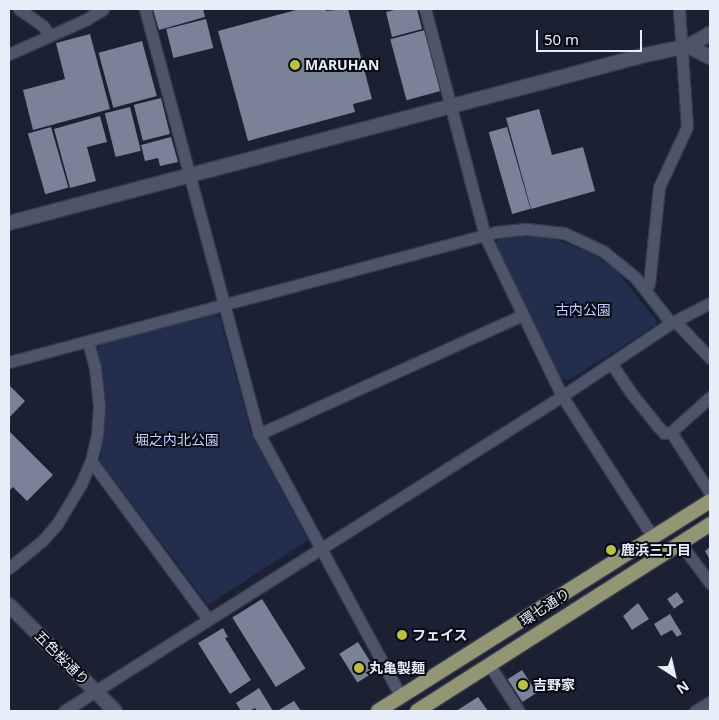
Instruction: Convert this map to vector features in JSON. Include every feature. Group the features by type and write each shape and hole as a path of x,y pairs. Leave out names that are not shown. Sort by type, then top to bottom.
{"main road":[{"name":"環七通り","path":"378,711 710,501"},
{"name":"環七通り","path":"417,711 710,524"}],"street":[{"path":"19,9 43,26 50,36"},
{"path":"9,54 85,20 103,9"},
{"path":"145,9 258,434 401,697"},
{"path":"425,9 485,236 562,396 652,537"},
{"path":"645,289 649,284 659,187 687,127 685,46 679,9"},
{"path":"9,223 685,46 710,34"},
{"path":"685,46 710,57"},
{"path":"9,362 485,236 526,229 564,233 603,251 635,277 673,322 710,358"},
{"path":"64,711 320,547 562,396 673,322 710,303"},
{"path":"258,434 522,315"},
{"path":"9,568 43,540 57,524 81,484 91,461 97,435 99,406 95,368 88,341"},
{"path":"611,363 630,393 664,433 672,432 710,396"},
{"path":"672,432 710,493"},
{"path":"91,461 208,618"},
{"path":"680,543 710,583"},
{"name":"五色桜通り","path":"9,605 116,711"},
{"path":"490,666 519,711"},
{"path":"695,711 710,702"}],"green space":[{"name":"古内公園","path":"516,236 550,237 594,254 616,270 657,321 656,325 569,380 561,380 494,245 498,239"},
{"name":"堀之内北公園","path":"216,314 220,318 252,436 308,540 208,605 100,461 105,412 102,372 97,354 100,345"}],"building":[{"path":"153,9 203,9 205,17 159,30"},
{"name":"MARUHAN","path":"300,9 326,9 326,11 348,9 372,99 353,104 355,112 248,141 218,31"},
{"path":"398,9 417,9 422,29 392,37 386,12"},
{"path":"206,19 213,48 173,58 166,29"},
{"path":"425,30 441,91 407,100 390,39"},
{"path":"90,34 110,109 33,130 23,90 65,79 56,43"},
{"path":"142,41 157,96 113,108 99,53"},
{"path":"161,98 170,134 143,141 134,105"},
{"path":"130,107 141,151 116,157 105,113"},
{"path":"539,109 552,155 583,147 595,191 531,209 506,118"},
{"path":"100,116 107,142 87,147 96,181 70,188 54,129"},
{"path":"51,127 68,188 45,194 28,134"},
{"path":"507,127 530,209 512,214 489,132"},
{"path":"171,137 178,162 160,166 158,158 145,161 141,145"},
{"path":"9,385 25,401 9,418"},
{"path":"9,431 53,475 27,501 13,487 9,491"},
{"path":"710,547 710,560 705,551"},
{"path":"677,592 684,602 674,609 667,599"},
{"path":"262,599 305,669 276,687 232,618"},
{"path":"638,603 649,619 632,630 623,616"},
{"path":"670,614 682,634 677,637 672,630 661,636 654,624"},
{"path":"223,628 228,637 225,638 251,680 230,694 198,643"},
{"path":"358,642 376,671 357,682 339,654"},
{"path":"522,670 537,693 522,702 508,679"},
{"path":"259,688 273,711 257,711 255,708 249,711 241,711 236,703"},
{"path":"478,697 488,711 456,711"},
{"path":"294,701 301,711 277,711"}],"place":[{"name":"MARUHAN","path":"295,65"},
{"name":"鹿浜三丁目","path":"611,550"},
{"name":"フェイス","path":"402,635"},
{"name":"丸亀製麺","path":"359,668"},
{"name":"吉野家","path":"523,685"}]}
